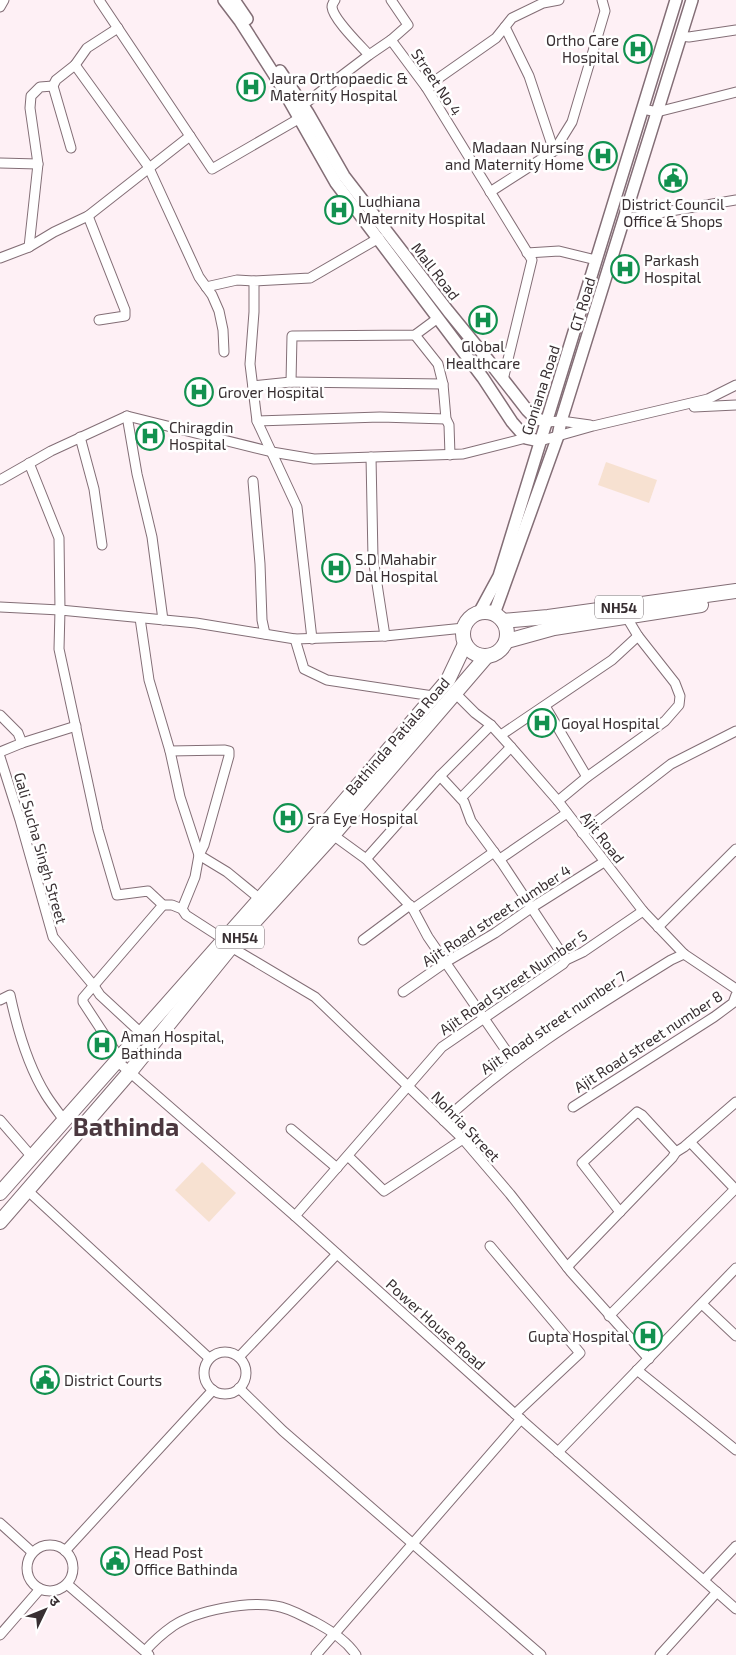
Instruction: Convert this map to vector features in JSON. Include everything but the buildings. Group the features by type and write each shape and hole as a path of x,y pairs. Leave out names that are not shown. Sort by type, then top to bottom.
{"highway":[{"name":"NH54","path":"479,613 486,612 498,617 548,617 736,590"},
{"name":"NH54","path":"486,657 498,652 507,641 554,628 736,599"},
{"path":"464,628 473,616 479,613"},
{"path":"498,617 508,634 507,641"},
{"name":"NH54","path":"0,1193 141,1033 228,942 260,899 432,696 448,680 465,644 464,628"},
{"path":"465,644 473,653 486,657"},
{"name":"Bathinda Patiala Road","path":"0,1222 129,1073 228,942 333,835 486,657"}],"main road":[{"name":"Mall Road","path":"224,0 240,21 300,118 336,183 483,378 512,422 526,438"},
{"name":"Mall Road","path":"234,0 303,105 344,176 527,410 535,418 547,422"},
{"name":"Goniana Road","path":"479,613 498,576 676,0"},
{"name":"GT Road","path":"498,617 558,436 561,421 692,0"},
{"path":"526,438 540,441"}],"street":[{"path":"0,7 4,0"},
{"path":"99,0 212,169 300,118"},
{"path":"335,0 332,9 338,19 368,55"},
{"path":"303,105 368,55 391,40 408,25 392,0"},
{"path":"426,87 496,38 512,18 542,2 559,0"},
{"path":"490,192 554,151 572,122 606,11 602,0"},
{"path":"504,27 529,76 554,151"},
{"path":"71,148 53,86 56,80 75,66 87,48 118,28"},
{"path":"681,36 689,37 696,34 736,30"},
{"name":"Street No 4","path":"391,40 426,87 532,260 503,380"},
{"path":"75,66 149,168 199,277 212,295 219,311 223,330 224,352"},
{"path":"29,247 38,164 30,108 31,96 40,87 53,86"},
{"path":"643,109 657,112 736,92"},
{"path":"0,258 29,247 54,232 88,216 190,136"},
{"path":"0,163 38,164"},
{"path":"624,219 736,200"},
{"path":"88,216 125,316 99,320"},
{"path":"206,287 237,280 310,278 379,238"},
{"path":"527,253 558,251 596,260"},
{"path":"254,281 250,364 257,421 297,507 312,638"},
{"path":"290,382 292,336 415,335 438,318"},
{"path":"415,335 438,364 446,419 449,425 450,455"},
{"path":"253,386 290,382 442,384"},
{"path":"540,441 593,426 708,399 736,385"},
{"path":"671,408 736,405"},
{"path":"0,480 50,451 127,416 272,452 314,459 463,454 526,438"},
{"path":"127,416 152,537 163,620"},
{"path":"257,421 380,417 446,419"},
{"path":"547,422 561,421 593,426"},
{"path":"80,437 94,489 102,545"},
{"path":"372,457 373,558 385,636"},
{"path":"29,463 59,538 59,649 98,830 117,895 148,891 163,905 172,905 182,909 195,877 199,855 204,845 229,751 170,751"},
{"path":"253,481 260,564 262,620 265,634"},
{"path":"0,607 60,610 196,623 295,639 385,636 464,628"},
{"path":"558,802 587,777 665,721 678,705 680,696 674,683 638,636 626,616"},
{"path":"140,618 150,680 170,751 180,797 199,855 227,872 260,899"},
{"path":"501,735 612,660 638,636"},
{"path":"295,639 304,669 327,680 432,696"},
{"name":"Ajit Road","path":"455,693 474,713 492,725 511,746 567,813 643,911 658,927 684,954 736,989"},
{"path":"545,706 587,777"},
{"path":"0,714 18,733 22,743"},
{"path":"366,859 440,776 492,725"},
{"path":"0,752 76,726"},
{"path":"582,833 671,764 735,733"},
{"path":"461,798 511,746"},
{"name":"Gali Sucha Singh Street","path":"0,757 53,938 100,995 141,1033"},
{"path":"440,776 464,802 471,821 497,856 566,960"},
{"path":"363,940 411,907 567,813"},
{"path":"333,835 366,859 411,907 428,937 514,1062"},
{"path":"658,927 736,849"},
{"name":"Ajit Road street number 4","path":"403,992 446,962 495,933 604,862"},
{"path":"94,986 163,905"},
{"name":"Nohria Street","path":"182,909 186,915 315,997 463,1139 510,1194 567,1267 649,1359"},
{"name":"Ajit Road Street Number 5","path":"295,1216 442,1047 563,964 566,960 583,952 643,911"},
{"name":"Ajit Road street number 7","path":"444,1121 471,1095 514,1062 577,1019 671,960 684,954"},
{"name":"Power House Road","path":"94,986 83,1002 118,1059 129,1073 295,1216 518,1417 736,1609"},
{"path":"0,1000 10,995 15,1019 31,1063 45,1094 64,1120"},
{"name":"Ajit Road street number 8","path":"573,1107 714,1017 733,1003 736,995"},
{"path":"567,1267 676,1152 736,1102"},
{"path":"620,1212 582,1164 637,1112 676,1152"},
{"path":"0,1120 32,1157"},
{"path":"291,1129 337,1168"},
{"path":"348,1156 384,1190 463,1139"},
{"path":"609,1316 735,1189 690,1142"},
{"path":"27,1190 209,1358"},
{"path":"316,1655 414,1544 518,1417 580,1353 490,1246"},
{"path":"240,1357 336,1254"},
{"path":"558,1452 736,1268"},
{"path":"702,1304 736,1336"},
{"path":"220,1352 230,1352 240,1357 245,1368 245,1380 240,1388 230,1393 220,1393 213,1390 204,1378 204,1366 209,1358 220,1352"},
{"path":"637,1370 736,1450"},
{"path":"240,1388 283,1431 541,1655"},
{"path":"65,1550 213,1390"},
{"path":"0,1523 32,1552"},
{"path":"52,1544 65,1550 73,1563 73,1570 67,1584 54,1591 40,1589 34,1585 27,1573 26,1566 32,1552 44,1545 52,1544"},
{"path":"704,1580 736,1546"},
{"path":"67,1584 147,1653 168,1630 179,1622 197,1615 237,1605 264,1604 285,1608 324,1626 344,1641 356,1655"},
{"path":"0,1635 40,1589"},
{"path":"660,1655 717,1592"}],"shaded area":[{"path":"606,462 657,480 649,503 598,485"},
{"path":"202,1162 236,1193 209,1222 175,1190"}],"place":[{"name":"Ortho Care Hospital","path":"638,49"},
{"name":"Jaura Orthopaedic & Maternity Hospital","path":"251,87"},
{"name":"Madaan Nursing and Maternity Home","path":"603,156"},
{"name":"District Council Office & Shops","path":"673,178"},
{"name":"Ludhiana Maternity Hospital","path":"339,210"},
{"name":"Parkash Hospital","path":"625,269"},
{"name":"Global Healthcare","path":"483,320"},
{"name":"Grover Hospital","path":"199,392"},
{"name":"Chiragdin Hospital","path":"150,436"},
{"name":"S.D Mahabir Dal Hospital","path":"336,568"},
{"name":"Goyal Hospital","path":"542,723"},
{"name":"Sra Eye Hospital","path":"288,818"},
{"name":"Aman Hospital, Bathinda","path":"102,1045"},
{"name":"Gupta Hospital","path":"648,1336"},
{"name":"District Courts","path":"45,1380"},
{"name":"Head Post Office Bathinda","path":"115,1561"}],"district":[{"name":"Bathinda","path":"126,1126"}]}
